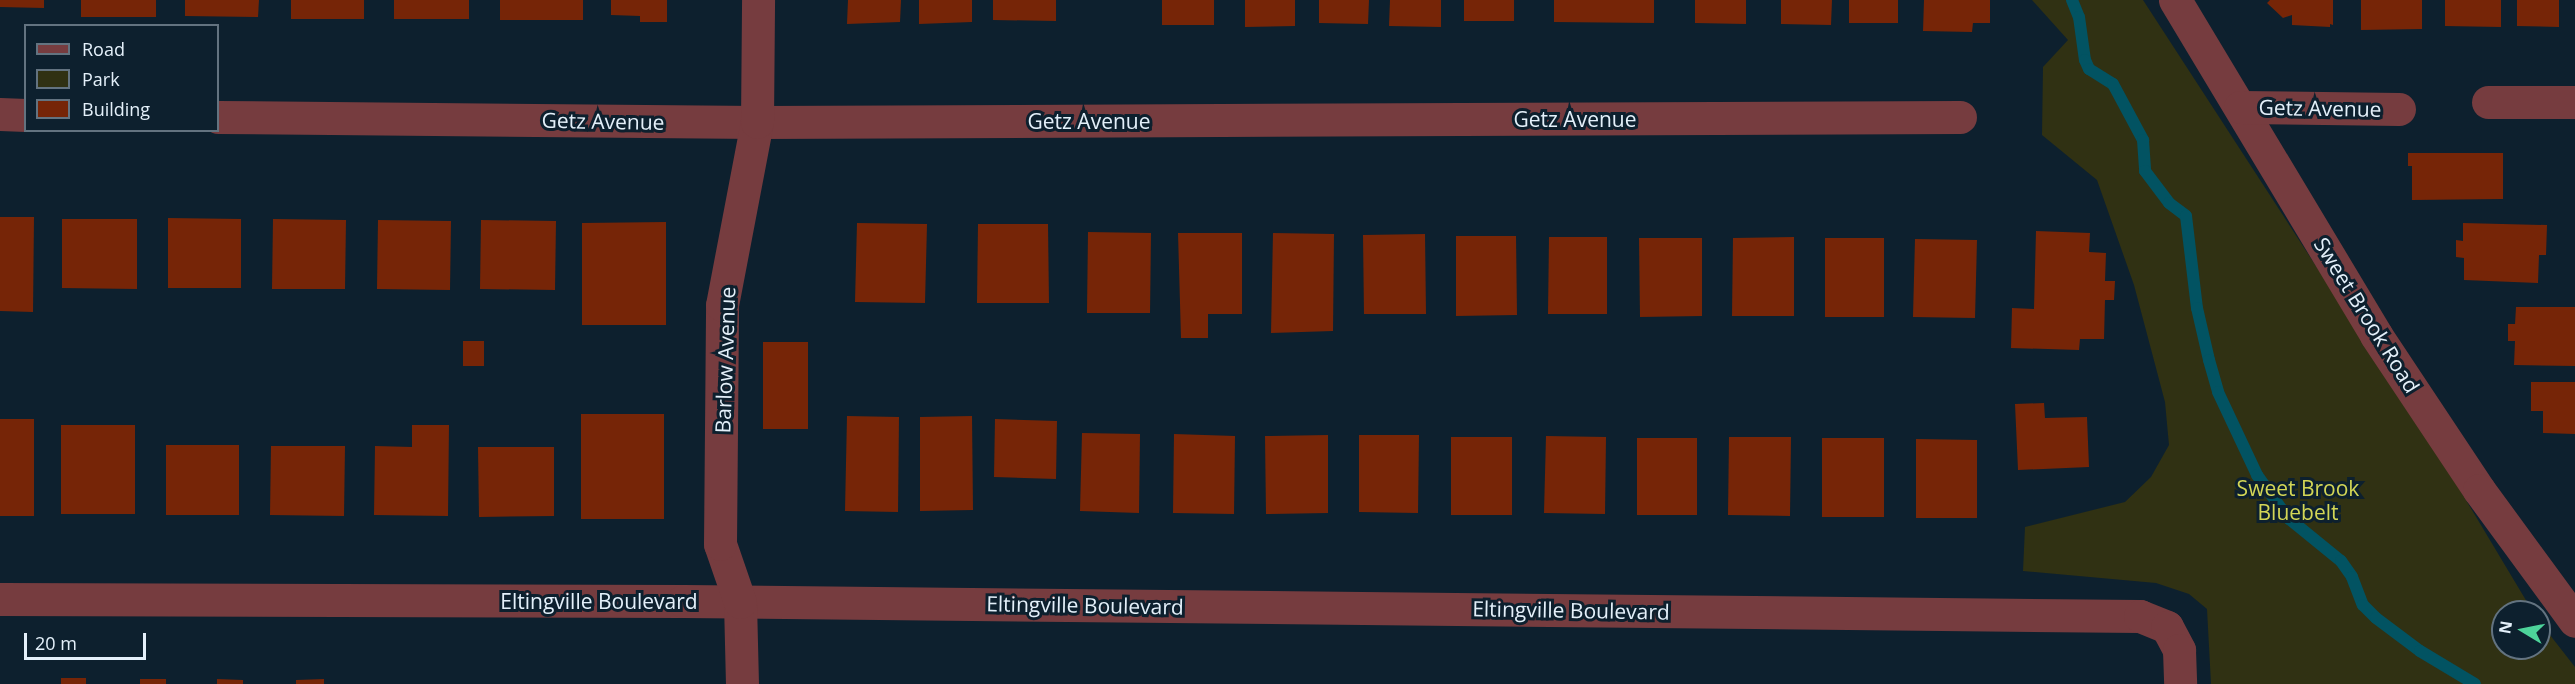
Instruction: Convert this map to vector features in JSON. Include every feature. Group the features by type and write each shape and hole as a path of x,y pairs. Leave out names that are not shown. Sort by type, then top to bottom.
{"street":[{"name":"Barlow Avenue","path":"742,684 740,602 720,544 722,305 757,122 758,0"},
{"name":"Sweet Brook Road","path":"2175,0 2376,335 2479,490 2575,621"},
{"path":"2488,102 2575,102"},
{"name":"Getz Avenue","path":"2240,107 2399,109"},
{"path":"0,114 24,115"},
{"name":"Getz Avenue","path":"219,117 757,122 1960,117"},
{"name":"Eltingville Boulevard","path":"0,598 740,602 2140,616 2167,627 2179,650 2180,684"}],"green space":[{"name":"Sweet Brook Bluebelt","path":"2032,0 2143,0 2442,460 2526,600 2491,600 2491,660 2551,660 2551,636 2575,667 2575,684 2211,684 2207,609 2189,594 2156,583 2023,571 2025,527 2125,502 2151,477 2169,445 2165,402 2134,285 2097,180 2042,135 2043,67 2068,40"}],"building":[{"path":"0,0 44,0 44,8 0,7"},
{"path":"81,0 156,0 156,17 81,17"},
{"path":"185,0 259,0 258,17 185,16"},
{"path":"291,0 364,0 364,19 291,19"},
{"path":"394,0 469,0 469,19 394,19"},
{"path":"500,0 583,0 583,20 500,20"},
{"path":"611,0 667,0 667,22 640,22 640,16 611,15"},
{"path":"848,0 901,0 900,22 847,24"},
{"path":"919,0 972,0 972,22 919,24"},
{"path":"993,0 1056,0 1056,21 993,20"},
{"path":"1162,0 1214,0 1214,25 1162,25"},
{"path":"1245,0 1295,0 1295,26 1245,27"},
{"path":"1319,0 1369,0 1368,24 1319,23"},
{"path":"1390,0 1441,0 1441,27 1389,26"},
{"path":"1464,0 1514,0 1514,21 1464,21"},
{"path":"1554,0 1654,0 1654,23 1554,22"},
{"path":"1695,0 1746,0 1746,24 1695,23"},
{"path":"1781,0 1832,0 1831,25 1781,24"},
{"path":"1849,0 1898,0 1898,23 1849,23"},
{"path":"1924,0 1990,0 1990,23 1973,23 1972,32 1923,31"},
{"path":"2270,0 2333,0 2333,25 2330,24 2330,27 2292,25 2292,15 2283,18 2267,3"},
{"path":"2361,0 2422,0 2422,29 2361,30"},
{"path":"2445,0 2501,0 2501,27 2445,26"},
{"path":"2517,0 2559,0 2559,27 2517,26"},
{"path":"2408,153 2503,153 2503,199 2412,200 2412,166 2408,166"},
{"path":"0,217 34,217 33,312 0,311"},
{"path":"168,218 241,219 241,288 168,288"},
{"path":"62,219 137,219 137,289 62,288"},
{"path":"273,219 346,220 345,289 272,289"},
{"path":"378,220 451,221 450,290 377,289"},
{"path":"481,220 556,221 555,290 480,289"},
{"path":"666,222 666,325 582,325 582,223"},
{"path":"857,223 927,224 925,303 855,302"},
{"path":"2463,223 2547,225 2546,255 2539,255 2538,283 2464,280 2464,258 2456,257 2456,240 2463,241"},
{"path":"978,224 1048,224 1049,303 977,303"},
{"path":"2036,231 2090,233 2089,252 2106,253 2105,281 2115,281 2114,300 2105,300 2104,339 2080,339 2079,350 2011,348 2012,308 2034,309"},
{"path":"1088,232 1151,233 1150,313 1087,313"},
{"path":"1178,233 1242,233 1242,314 1208,314 1208,338 1181,338"},
{"path":"1273,233 1334,234 1333,331 1271,333"},
{"path":"1425,234 1426,314 1364,314 1363,235"},
{"path":"1456,236 1516,236 1517,315 1456,316"},
{"path":"1549,237 1607,237 1607,314 1548,314"},
{"path":"1794,237 1794,316 1732,316 1733,238"},
{"path":"1639,238 1702,238 1702,316 1640,317"},
{"path":"1825,238 1884,238 1884,317 1825,317"},
{"path":"1915,239 1977,240 1975,318 1913,317"},
{"path":"2516,307 2575,307 2575,366 2514,365 2515,341 2508,341 2508,324 2515,324"},
{"path":"463,341 484,341 484,366 463,366"},
{"path":"763,342 808,342 808,429 763,429"},
{"path":"2531,382 2575,382 2575,434 2543,433 2543,411 2531,411"},
{"path":"2044,403 2045,418 2087,417 2089,467 2018,470 2015,404"},
{"path":"581,414 664,414 664,519 581,519"},
{"path":"847,416 899,417 898,512 845,511"},
{"path":"972,416 973,510 920,511 920,417"},
{"path":"0,419 34,419 34,516 0,516"},
{"path":"995,419 1057,421 1056,479 994,477"},
{"path":"61,425 135,425 135,514 61,514"},
{"path":"412,425 449,425 448,516 374,515 375,446 412,447"},
{"path":"1082,433 1140,434 1139,513 1080,511"},
{"path":"1174,434 1235,436 1234,514 1173,513"},
{"path":"1328,435 1328,513 1266,514 1265,436"},
{"path":"1359,435 1419,435 1418,513 1359,512"},
{"path":"1546,436 1606,437 1605,514 1544,513"},
{"path":"1451,437 1512,437 1512,515 1451,515"},
{"path":"1729,437 1791,437 1790,516 1728,515"},
{"path":"1637,438 1697,438 1697,515 1637,515"},
{"path":"1822,438 1884,438 1884,517 1822,517"},
{"path":"1916,439 1977,440 1977,518 1916,518"},
{"path":"166,445 239,445 239,515 166,515"},
{"path":"271,446 345,446 344,516 270,515"},
{"path":"478,447 554,447 554,516 479,517"},
{"path":"61,678 86,678 86,684 61,684"},
{"path":"140,679 166,679 166,684 140,684"},
{"path":"217,679 243,680 243,684 217,684"},
{"path":"324,679 324,684 296,684 296,680"}],"waterway":[{"path":"2072,0 2079,17 2085,60 2089,69 2113,84 2143,140 2145,171 2169,203 2186,216 2197,308 2209,360 2218,392 2257,475 2288,518 2341,561 2352,577 2363,605 2376,618 2420,651 2475,684"}]}
